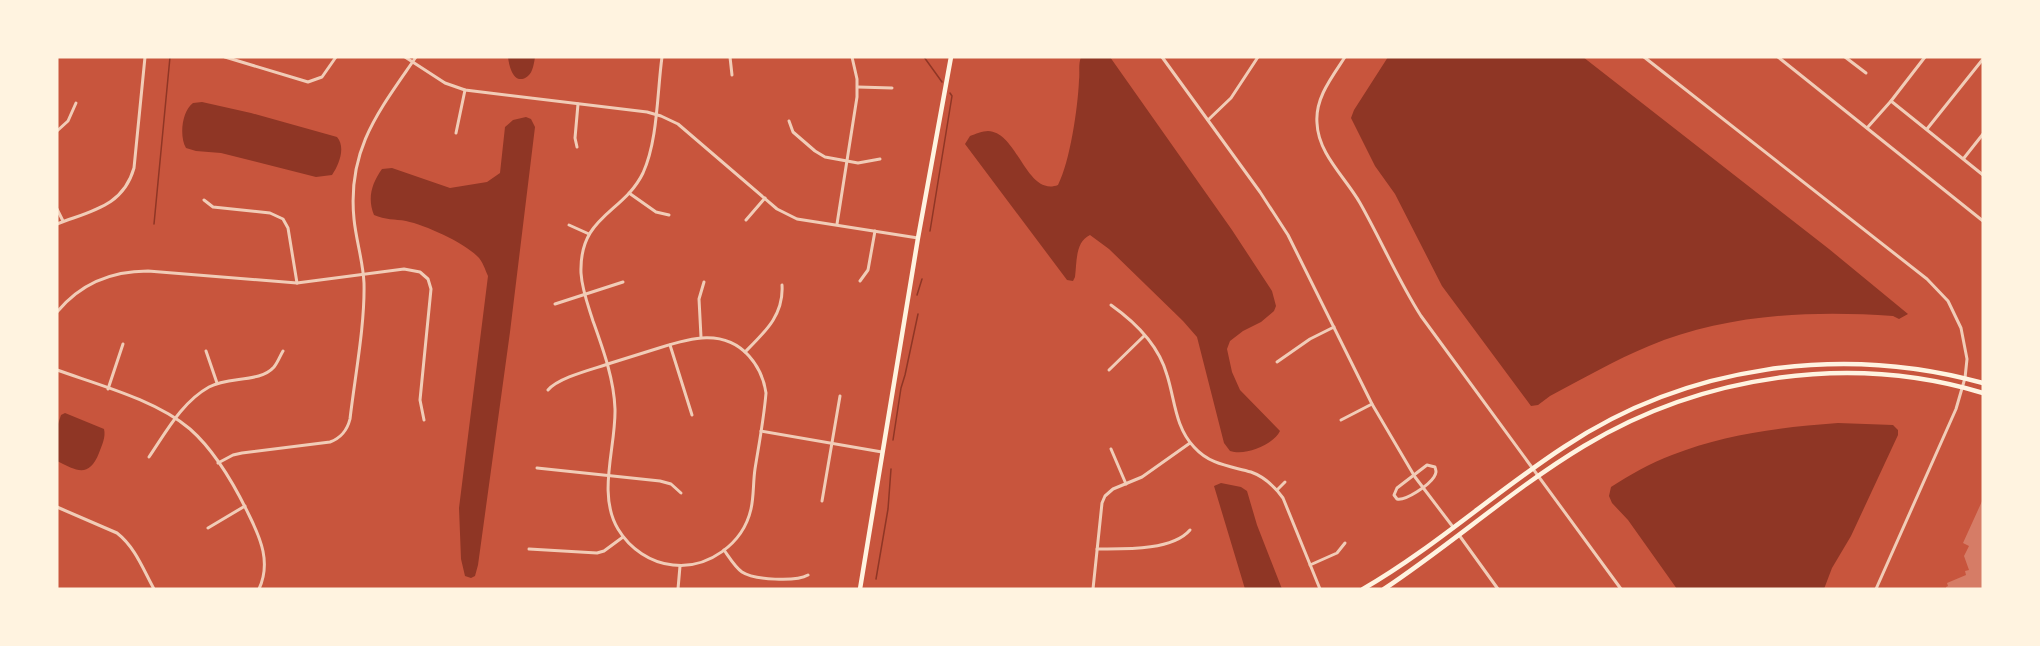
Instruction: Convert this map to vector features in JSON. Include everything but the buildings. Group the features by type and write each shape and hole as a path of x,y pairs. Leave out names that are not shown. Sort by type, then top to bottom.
{"main road":[{"path":"860,589 918,238 951,57"},
{"path":"1363,589 1584,434 1631,410 1680,390 1739,374 1785,366 1848,363 1919,369 1983,383"},
{"path":"1384,589 1584,446 1640,417 1679,401 1734,385 1787,377 1840,373 1903,377 1983,393"}],"street":[{"path":"57,224 100,208 117,198 131,180 144,57"},
{"path":"225,57 308,82 322,77 336,57"},
{"path":"405,57 445,83 465,90 656,114 678,124 788,216 918,238"},
{"path":"218,463 242,453 330,442 344,432 351,419 363,274 353,202 356,169 359,154 375,118 416,57"},
{"path":"548,390 555,383 607,365 670,345 701,337 730,341 745,352 756,365 765,387 765,405 754,472 753,498 749,517 739,535 724,550 706,561 680,566 662,563 645,555 623,537 614,522 611,511 609,476 615,407 607,365 584,294 582,259 589,234 600,218 629,193 645,166 653,137 662,57"},
{"path":"730,57 732,75"},
{"path":"837,225 858,87 852,57"},
{"path":"1162,57 1288,235 1372,404 1413,475 1453,527"},
{"path":"1208,120 1232,98 1258,57"},
{"path":"1345,57 1326,86 1318,108 1316,123 1322,146 1355,195 1415,306 1621,589"},
{"path":"1644,57 1938,289 1952,307 1961,328 1967,360 1963,388 1956,409 1876,589"},
{"path":"1778,57 1983,221"},
{"path":"1784,62 1788,57"},
{"path":"1845,57 1866,73"},
{"path":"1867,128 1925,57"},
{"path":"1927,129 1983,59"},
{"path":"858,87 892,88"},
{"path":"456,133 465,90"},
{"path":"1891,101 1983,175"},
{"path":"57,131 68,122 76,103"},
{"path":"577,147 575,138 578,104"},
{"path":"789,121 793,132 814,151 825,157 866,163 880,159"},
{"path":"1964,158 1983,134"},
{"path":"629,193 656,212 669,215"},
{"path":"746,220 765,198"},
{"path":"204,200 213,207 270,213 283,219 288,228 297,283"},
{"path":"57,209 63,221"},
{"path":"569,225 589,234"},
{"path":"860,281 868,270 875,231"},
{"path":"57,312 85,286 124,272 148,271 297,283 394,269 415,270 424,275 431,288 420,400 424,420"},
{"path":"555,304 623,282"},
{"path":"701,337 699,299 704,282"},
{"path":"745,352 777,316 782,303 782,285"},
{"path":"1111,305 1144,336 1160,356 1180,427 1190,443 1211,461 1221,466 1254,473 1269,483 1283,498 1320,589"},
{"path":"1277,362 1310,339 1335,327"},
{"path":"1109,370 1144,336"},
{"path":"108,389 123,344"},
{"path":"670,345 692,415"},
{"path":"206,351 217,383"},
{"path":"149,457 188,403 198,394 217,383 258,376 268,372 276,364 283,351"},
{"path":"57,370 148,404 176,419 199,438 218,463 255,526 264,554 265,570 260,589"},
{"path":"822,501 840,396"},
{"path":"1341,420 1372,404"},
{"path":"761,431 882,452"},
{"path":"1093,589 1103,501 1108,492 1154,470 1190,443"},
{"path":"1111,449 1126,484"},
{"path":"1427,465 1435,467 1434,477 1406,499 1397,499 1394,495 1396,488 1413,475 1427,465"},
{"path":"537,468 668,483 676,487 681,494"},
{"path":"1277,490 1285,482"},
{"path":"208,528 245,506"},
{"path":"57,507 117,533 123,538 134,552 154,589"},
{"path":"1097,549 1125,549 1163,544 1181,538 1190,530"},
{"path":"1459,535 1498,589"},
{"path":"529,549 597,553 604,551 623,537"},
{"path":"1310,565 1337,553 1345,543"},
{"path":"724,550 740,570 748,575 792,580 808,575"},
{"path":"678,589 680,566"}],"shaded area":[{"path":"508,57 535,57 530,74 523,79 516,77 511,70"},
{"path":"1081,57 1110,57 1232,230 1272,291 1276,306 1274,311 1230,341 1227,349 1232,372 1240,390 1280,431 1265,445 1251,451 1236,452 1230,451 1224,443 1197,337 1183,321 1109,249 1090,235 1079,247 1073,281 1067,280 965,144 970,136 979,133 988,131 998,134 1038,182 1047,186 1058,185 1073,134"},
{"path":"1388,57 1583,57 1829,249 1908,314 1899,319 1893,316 1862,314 1800,314 1708,327 1678,335 1636,351 1550,396 1538,405 1531,406 1442,286 1395,194 1375,166 1351,118"},
{"path":"202,102 337,137 341,151 337,166 332,175 316,177 221,153 186,148 183,124 186,112 193,103"},
{"path":"526,117 531,119 535,127 478,565 475,576 471,578 465,576 461,559 459,508 488,276 479,258 453,240 414,223 374,215 371,197 373,185 382,169 392,168 450,188 487,182 500,173 505,127 513,120"},
{"path":"65,413 104,429 104,438 99,453 87,469 76,469 57,461 57,427 61,415"},
{"path":"1838,423 1893,425 1898,430 1898,435 1851,536 1832,568 1824,589 1677,589 1609,496 1611,487 1648,465 1692,448 1754,433"},
{"path":"1221,483 1241,487 1247,491 1257,525 1282,589 1245,589 1214,486"}],"waterway":[{"path":"154,224 170,57"},
{"path":"924,57 942,82"},
{"path":"930,231 952,96 950,93"},
{"path":"917,295 922,279"},
{"path":"893,440 901,388 918,314"},
{"path":"876,579 888,509 891,469"}]}
